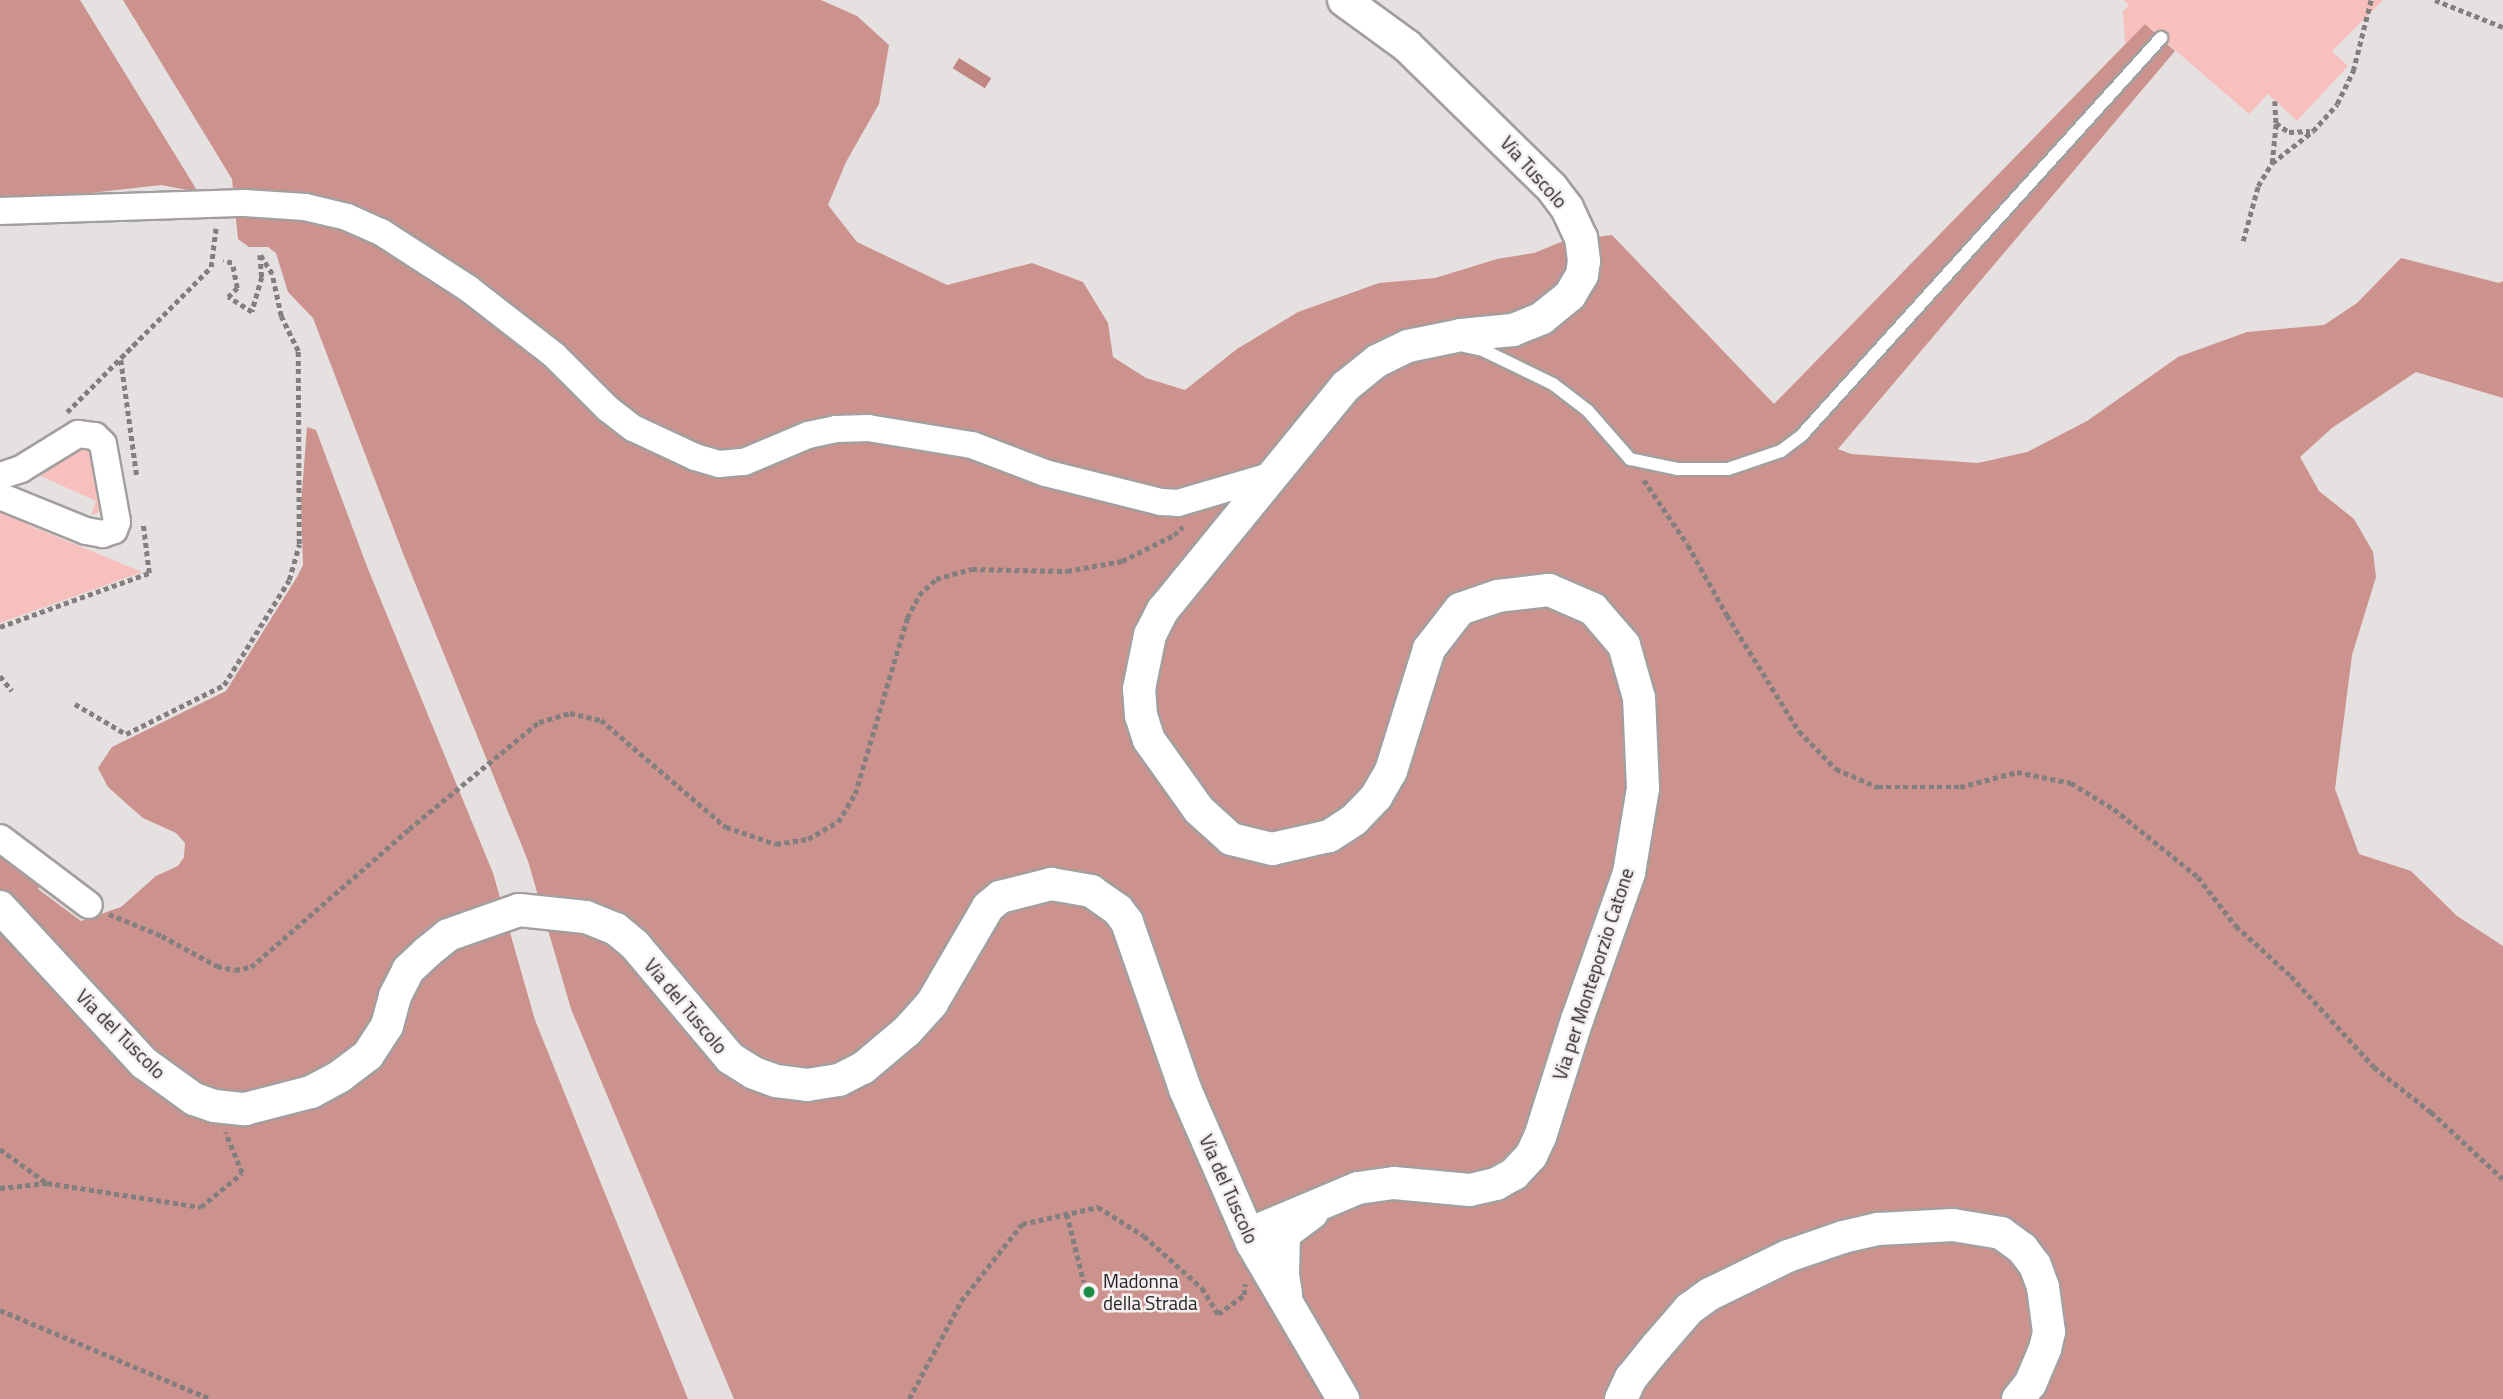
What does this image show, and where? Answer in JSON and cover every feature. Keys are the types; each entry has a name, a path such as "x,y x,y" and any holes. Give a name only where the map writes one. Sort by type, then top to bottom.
{"street":[{"name":"Via Tuscolo","path":"1270,476 1360,372 1408,346 1450,337 1513,330 1542,318 1561,304 1577,285 1584,261 1583,248 1567,208 1521,154 1407,46 1343,0"},
{"path":"0,211 217,203 319,209 381,232 500,311 554,355 607,408 634,428 695,457 719,464 744,462 808,435 836,429 868,428 972,445 1045,473 1161,502 1178,503 1270,476"},
{"path":"0,476 21,469 78,434 95,436 103,444 117,522 114,530 103,534 86,531 0,496"},
{"name":"Via per Monteporzio Catone","path":"1270,476 1163,610 1150,635 1139,689 1141,716 1149,740 1164,766 1199,810 1231,839 1272,849 1329,836 1354,820 1376,797 1391,771 1429,649 1460,609 1499,596 1549,590 1593,609 1624,645 1639,698 1643,788 1629,873 1577,1020 1541,1137 1531,1156 1514,1174 1496,1185 1470,1190 1394,1183 1358,1188 1330,1200"},
{"path":"0,838 89,905"},
{"name":"Via del Tuscolo","path":"0,907 144,1063 184,1093 214,1106 245,1109 311,1092 339,1077 368,1055 387,1026 395,996 408,970 426,953 448,935 519,910 586,917 616,929 635,945 730,1058 754,1073 776,1081 807,1085 839,1080 883,1054 932,1003 976,925 994,902 1014,891 1032,887 1072,886 1104,899 1118,910 1130,928 1185,1089 1235,1204 1256,1250 1343,1399"},
{"path":"1235,1204 1282,1211 1330,1200"},
{"path":"1256,1250 1263,1228 1330,1200"},
{"path":"1289,1306 1283,1274 1284,1234 1330,1200"},
{"path":"1621,1399 1632,1378 1657,1346 1689,1309 1710,1294 1788,1256 1843,1237 1878,1229 1953,1225 2001,1233 2022,1248 2035,1265 2043,1287 2049,1332 2046,1349 2030,1384 2018,1399"}],"lane":[{"path":"1408,346 1452,343 1483,350 1553,384 1588,411 1630,459 1677,469 1728,469 1781,451 1801,436 2161,38"}],"path":[{"path":"2243,241 2258,187 2272,163 2313,131 2337,104 2353,71 2371,0"},
{"path":"2435,0 2503,27"},
{"path":"2272,163 2275,101"},
{"path":"2276,122 2289,132 2313,131"},
{"path":"65,414 211,267 217,203"},
{"path":"75,704 126,734 223,685 289,580 299,544 298,351 281,316 272,274 260,255 262,277 252,312 228,297 237,288 232,263 223,261"},
{"path":"121,360 137,480"},
{"path":"1630,459 1688,545 1798,731 1836,769 1878,787 1960,788 2017,772 2071,783 2114,809 2198,877 2236,926 2291,976 2374,1067 2431,1112 2503,1179"},
{"path":"0,627 149,573 142,520"},
{"path":"89,905 162,936 217,966 235,970 251,967 539,722 570,713 600,720 726,827 776,844 808,839 838,822 855,794 907,618 919,595 936,579 972,569 1067,571 1122,561 1174,535 1184,526"},
{"path":"0,676 12,691"},
{"path":"0,1188 47,1183 201,1207 242,1172 214,1106"},
{"path":"0,1149 47,1183"},
{"path":"909,1399 961,1301 1023,1224 1098,1207 1144,1236 1202,1288 1218,1314 1244,1295 1256,1250"},
{"path":"1067,1214 1084,1282"},
{"path":"0,1310 211,1399"}],"shaded area":[{"path":"0,0 80,0 198,192 161,185 82,194 0,196"},
{"path":"123,0 821,0 857,16 889,45 879,104 846,162 828,205 857,242 947,285 1032,263 1083,282 1108,323 1113,357 1146,378 1185,390 1237,349 1298,312 1379,283 1435,278 1497,259 1534,253 1561,242 1612,235 1774,404 2145,24 2175,51 1838,449 1851,454 1978,463 2027,452 2087,421 2178,357 2247,332 2324,325 2357,303 2401,258 2499,283 2503,281 2503,398 2416,372 2332,428 2300,457 2319,491 2354,519 2373,552 2376,577 2352,655 2335,789 2359,854 2411,871 2457,916 2503,946 2503,1399 734,1399 571,1009 528,861 404,556 313,318 288,292 276,253 268,247 249,247 238,239 232,179"},
{"path":"2124,0 2383,0 2332,51 2348,66 2297,121 2268,94 2249,114 2145,24 2125,44 2123,11 2129,6"},
{"path":"959,58 991,78 985,88 953,68"},
{"path":"307,427 316,430 368,569 493,873 535,1020 688,1399 0,1399 0,834 46,878 38,889 81,921 121,907 156,876 178,866 184,857 185,843 176,833 143,818 108,787 98,768 112,747 226,691 297,577 303,565 301,504"},
{"path":"90,443 102,504 98,513 91,515 96,501 34,473 26,485 22,480 25,475"},
{"path":"0,506 21,511 28,525 142,572 0,623"}],"place":[{"name":"Madonna della Strada","path":"1089,1292"}]}
